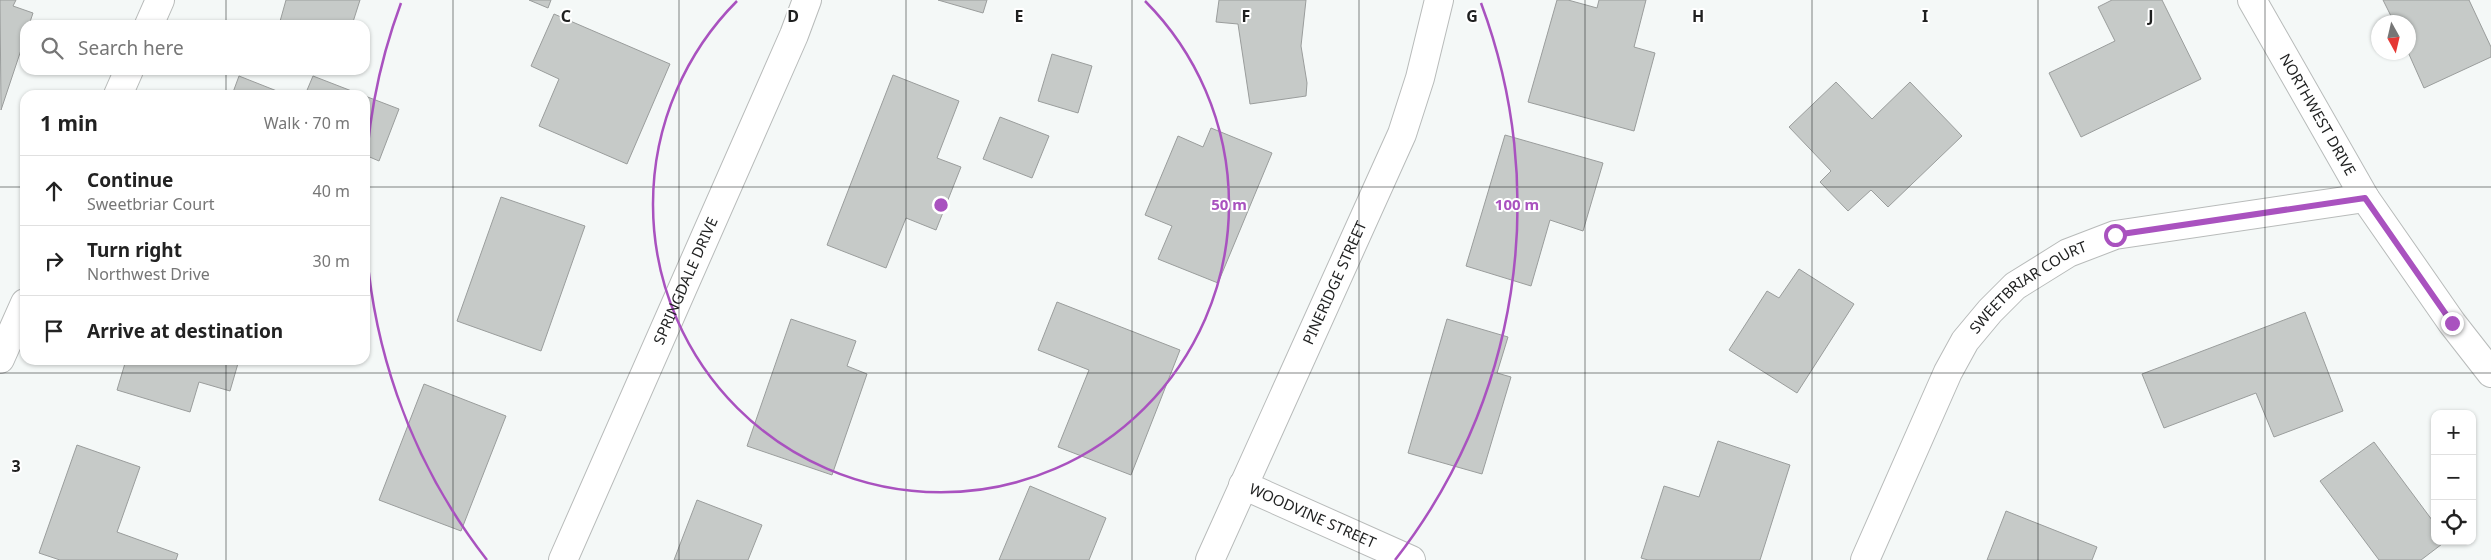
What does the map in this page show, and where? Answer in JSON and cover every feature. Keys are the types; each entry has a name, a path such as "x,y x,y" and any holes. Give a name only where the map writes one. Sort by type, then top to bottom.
{"street":[{"path":"151,20 160,0"},
{"name":"SPRINGDALE DRIVE","path":"564,560 794,35 807,0"},
{"name":"PINERIDGE STREET","path":"1210,560 1402,134 1420,78 1439,0"},
{"name":"NORTHWEST DRIVE","path":"2252,0 2365,198 2452,323 2491,373"},
{"path":"120,90 127,75"},
{"name":"SWEETBRIAR COURT","path":"1865,560 1948,372 1965,341 1990,311 2015,286 2068,254 2115,235 2365,198"},
{"path":"0,359 20,314"},
{"name":"WOODVINE STREET","path":"1242,486 1411,560"}],"building":[{"path":"0,0 16,0 13,6 33,13 31,20 20,20 20,53 1,110"},
{"path":"286,0 360,0 354,20 280,20"},
{"path":"529,0 551,0 548,8"},
{"path":"938,0 987,0 983,13"},
{"path":"1219,0 1306,0 1301,46 1307,83 1306,96 1250,104 1238,24 1216,22"},
{"path":"1557,0 1568,0 1597,8 1599,0 1646,0 1634,47 1655,53 1634,131 1528,102"},
{"path":"2112,0 2162,0 2201,79 2081,137 2049,73 2115,41 2098,7"},
{"path":"2383,0 2469,0 2491,47 2491,57 2424,88 2412,60 2416,60 2416,15 2390,15"},
{"path":"554,14 670,64 627,164 539,126 559,79 531,66"},
{"path":"1052,54 1092,66 1078,113 1038,101"},
{"path":"893,75 959,101 937,158 961,167 936,230 906,218 886,268 827,245"},
{"path":"239,76 274,90 234,90"},
{"path":"313,76 349,90 307,90"},
{"path":"1836,82 1872,119 1910,82 1962,136 1888,207 1871,190 1848,211 1820,182 1831,171 1789,127"},
{"path":"370,98 399,109 379,161 370,157"},
{"path":"1000,117 1049,136 1032,178 983,159"},
{"path":"1211,128 1272,153 1218,283 1158,259 1172,226 1145,215 1178,136 1203,147"},
{"path":"1505,135 1603,163 1583,231 1550,220 1531,286 1466,266"},
{"path":"501,197 585,226 541,351 457,321"},
{"path":"1799,269 1854,304 1797,393 1729,350 1767,291 1779,298"},
{"path":"1057,302 1180,350 1131,475 1058,447 1089,370 1038,350"},
{"path":"2305,312 2343,411 2274,437 2256,393 2164,428 2142,374"},
{"path":"791,319 856,341 847,366 867,374 832,475 747,446"},
{"path":"1447,319 1508,337 1497,373 1511,377 1482,474 1408,453"},
{"path":"124,365 238,365 230,391 199,382 190,412 117,390"},
{"path":"424,384 506,416 461,531 379,500"},
{"path":"1718,441 1790,465 1760,560 1648,560 1641,558 1664,486 1699,497"},
{"path":"2374,442 2431,519 2431,545 2441,545 2421,560 2379,560 2320,481"},
{"path":"77,445 140,467 117,532 178,554 176,560 60,560 39,553"},
{"path":"1030,486 1106,518 1089,560 999,560"},
{"path":"697,500 762,525 748,560 674,560"},
{"path":"2006,511 2097,547 2092,560 1987,560"}],"route":[{"path":"2115,235 2365,198 2452,323"}]}
